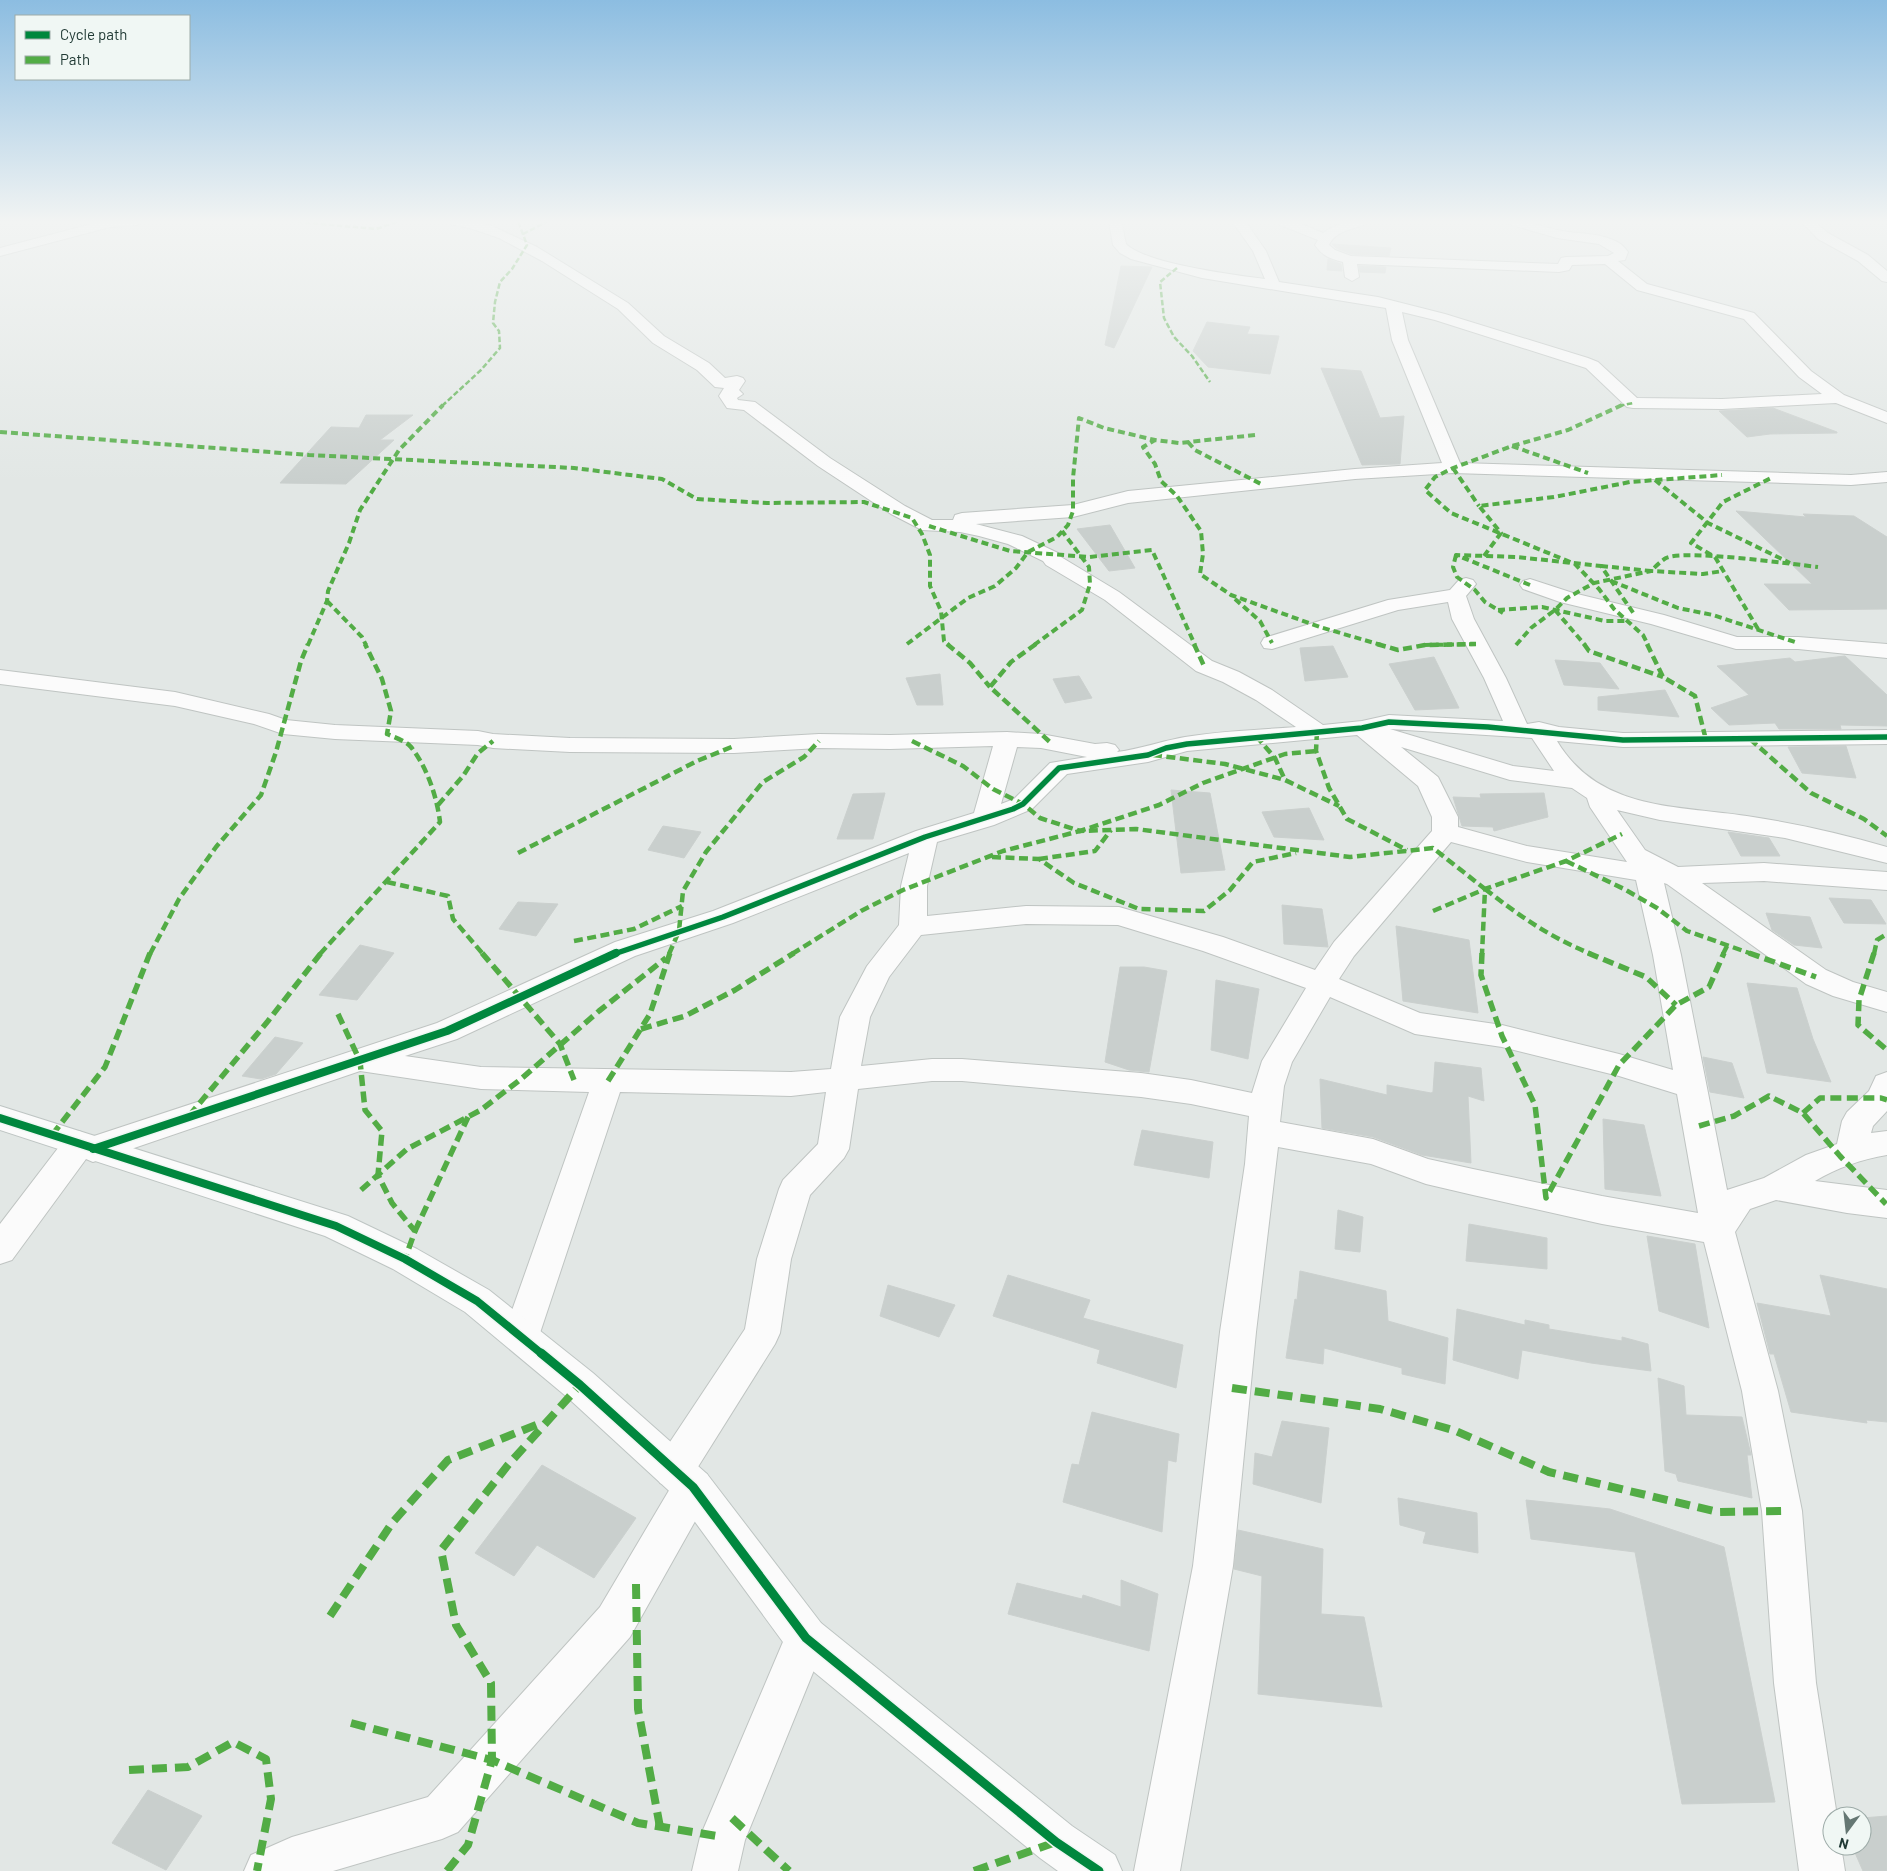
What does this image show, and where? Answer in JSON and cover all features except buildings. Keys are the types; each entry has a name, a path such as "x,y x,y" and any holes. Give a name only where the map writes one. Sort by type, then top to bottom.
{"street":[{"path":"625,308 660,341 699,365 718,379 721,384 737,381 731,390 731,393 734,394 727,396 728,400 733,404 749,406 824,462 898,510 929,526 960,526 983,531 1014,540 1051,557 1053,561 1112,596 1172,644 1204,666 1231,677 1264,695 1317,732"},
{"path":"1394,308 1400,340 1453,468"},
{"path":"1404,308 1582,361 1592,366 1633,403 1722,404 1838,398"},
{"path":"1720,308 1748,316 1805,374 1838,398 1887,418"},
{"path":"929,526 972,517 1073,511 1128,497 1355,474 1453,468 1588,474 1851,480 1887,477"},
{"path":"1530,586 1567,598 1657,619 1736,644 1798,642 1887,651"},
{"path":"1272,643 1395,604 1461,589 1463,619 1495,678 1530,732 1560,765 1589,788 1602,807 1653,868 1816,977 1843,989 1887,1002"},
{"path":"0,677 107,688 165,698 261,719 283,727 335,732 469,738 493,742 570,745 734,746 819,741 890,742 1007,738 1041,741 1095,751 1166,748 1207,742 1362,728 1390,722 1488,727 1623,740 1750,740 1777,737 1811,740 1887,737"},
{"path":"1362,728 1510,773 1589,788 1629,806 1825,838 1887,855"},
{"path":"1158,1871 1213,1566 1238,1332 1269,1086 1277,1061 1330,968 1344,949 1446,832 1445,817 1429,782 1362,728"},
{"path":"985,818 1007,738"},
{"path":"0,1250 13,1226 86,1146 360,1061 447,1031 625,949 723,917 925,837 1023,804 1059,768 1148,755 1166,748"},
{"path":"1446,832 1527,854 1610,868 1764,872 1887,881"},
{"path":"267,1871 292,1860 442,1816 615,1622 684,1479 762,1332 774,1260 796,1189 834,1149 855,1017 877,973 913,927 914,886 925,837"},
{"path":"1653,868 1667,955 1718,1230 1760,1391 1782,1511 1795,1683 1822,1871"},
{"path":"913,927 1026,915 1119,916 1213,944 1323,983 1415,1023 1502,1036 1619,1065 1691,1087"},
{"path":"360,1061 481,1078 608,1081 792,1084 932,1070 972,1071 1191,1092 1264,1119 1373,1152 1426,1171 1602,1210 1718,1230"},
{"path":"521,1336 608,1081"},
{"path":"1851,1153 1858,1121 1881,1098 1887,1084"},
{"path":"0,1118 336,1226 405,1259 477,1301 573,1378 684,1479 806,1638 1056,1842 1099,1871"},
{"path":"1718,1230 1738,1200 1776,1187 1817,1164 1887,1142"},
{"path":"1776,1187 1847,1200 1887,1204"},
{"path":"715,1871 722,1837 732,1818 806,1638"}],"marked path":[{"path":"52,1135 105,1067 153,946 179,899 216,847 261,795 276,752 301,661 327,601 328,591 349,543 360,510 399,450 448,400 481,370 500,348 499,331 493,323 494,308"},
{"path":"1163,308 1164,318 1174,337 1192,356 1210,382"},
{"path":"1633,403 1624,404 1568,430 1512,446 1453,468 1435,477 1425,490 1451,513 1575,564 1599,589 1614,609 1643,635 1663,677 1695,696 1706,740"},
{"path":"907,644 968,598 995,586 1016,568 1028,552 1057,537 1068,525 1073,511 1073,478 1079,418 1104,428 1155,440"},
{"path":"0,432 309,455 574,468 662,479 697,499 767,503 864,502 912,518 922,534 930,555 930,586 941,611 944,641 970,663 990,687"},
{"path":"1255,435 1179,443 1155,440 1143,447 1155,464 1161,481 1177,496 1201,531 1203,554 1200,574 1231,595 1320,627 1398,650 1425,645 1476,644"},
{"path":"1188,442 1195,450 1261,484"},
{"path":"1512,446 1588,473"},
{"path":"1453,468 1479,506"},
{"path":"1484,556 1501,533 1479,506 1554,497 1630,482 1722,475"},
{"path":"1758,629 1715,557 1691,543 1723,502 1773,477"},
{"path":"1655,480 1708,523 1790,563"},
{"path":"929,526 1010,551 1089,557 1152,550 1204,666"},
{"path":"1051,743 990,687 1011,662 1082,610 1090,584 1089,567 1062,531"},
{"path":"1456,555 1453,567 1457,577 1475,590 1485,602 1503,613"},
{"path":"1530,585 1456,555 1517,557 1601,566 1634,614"},
{"path":"1601,566 1651,571 1666,558 1680,556 1715,557 1818,567"},
{"path":"1516,645 1531,628 1555,610 1567,598 1594,583 1651,571 1703,574 1723,571"},
{"path":"1611,581 1678,608 1713,615 1798,643"},
{"path":"1235,599 1260,621 1272,643"},
{"path":"189,1116 268,1021 308,967 440,822 438,805 427,775 410,745 387,734 391,711 382,679 362,637 327,601"},
{"path":"1498,610 1542,607 1605,621 1627,621"},
{"path":"1555,610 1572,628 1589,651 1663,677"},
{"path":"1317,731 1316,751 1329,788 1347,819 1407,850"},
{"path":"1256,736 1275,758 1285,780"},
{"path":"1750,739 1811,793 1864,819 1887,836"},
{"path":"438,805 463,776 478,753 493,741"},
{"path":"608,1081 650,1014 663,969 679,931 683,891 706,852 763,782 804,757 819,741"},
{"path":"912,741 963,766 993,789 1023,804 1040,818 1080,831 1159,805 1203,783 1285,754 1316,751"},
{"path":"518,853 697,761 734,746"},
{"path":"1153,755 1225,764 1285,780 1339,806"},
{"path":"641,1029 685,1016 735,990 861,911 903,890 1003,851 1080,831 1136,829 1350,857 1433,848 1485,889 1481,975 1502,1036 1535,1105 1546,1198 1619,1065 1676,1005 1709,987 1727,946"},
{"path":"1039,859 1095,851 1111,830"},
{"path":"1433,911 1485,889 1566,861 1622,834"},
{"path":"992,857 1039,859 1074,883 1139,909 1204,911 1230,890 1253,862 1296,853"},
{"path":"1566,861 1624,889 1657,908 1687,931 1816,977"},
{"path":"387,882 448,896 453,919 560,1044 574,1080"},
{"path":"1485,889 1529,923 1564,943 1646,977 1676,1005"},
{"path":"574,941 634,929 682,906"},
{"path":"1887,934 1877,940 1869,973 1859,1000 1858,1025 1887,1050"},
{"path":"361,1190 407,1149 481,1110 521,1079 599,1011 666,958"},
{"path":"338,1014 360,1061 365,1110 382,1131 378,1175 392,1203 415,1231 405,1259"},
{"path":"1699,1126 1734,1116 1769,1096 1803,1113 1840,1156 1886,1204"},
{"path":"1803,1113 1820,1098 1881,1098 1887,1100"},
{"path":"415,1231 468,1117"},
{"path":"447,1871 468,1845 492,1760 491,1683 456,1625 441,1550 508,1465 580,1385"},
{"path":"1232,1388 1380,1409 1456,1431 1549,1472 1718,1512 1782,1511"},
{"path":"330,1616 392,1523 448,1460 541,1423"},
{"path":"636,1584 638,1709 660,1827"},
{"path":"351,1723 492,1760 638,1823 723,1837"},
{"path":"129,1770 188,1767 233,1742 266,1759 271,1799 257,1871"},
{"path":"732,1818 789,1871"},
{"path":"974,1871 1056,1842"}],"cycle path":[{"path":"93,1149 447,1031 625,949 723,917 925,837 1013,809 1023,804 1059,768 1148,755 1166,748 1187,744 1362,728 1389,722 1488,727 1623,740 1887,737"},
{"path":"0,1118 336,1226 405,1259 477,1301 580,1385 693,1487 806,1638 1056,1842 1099,1871"}]}
